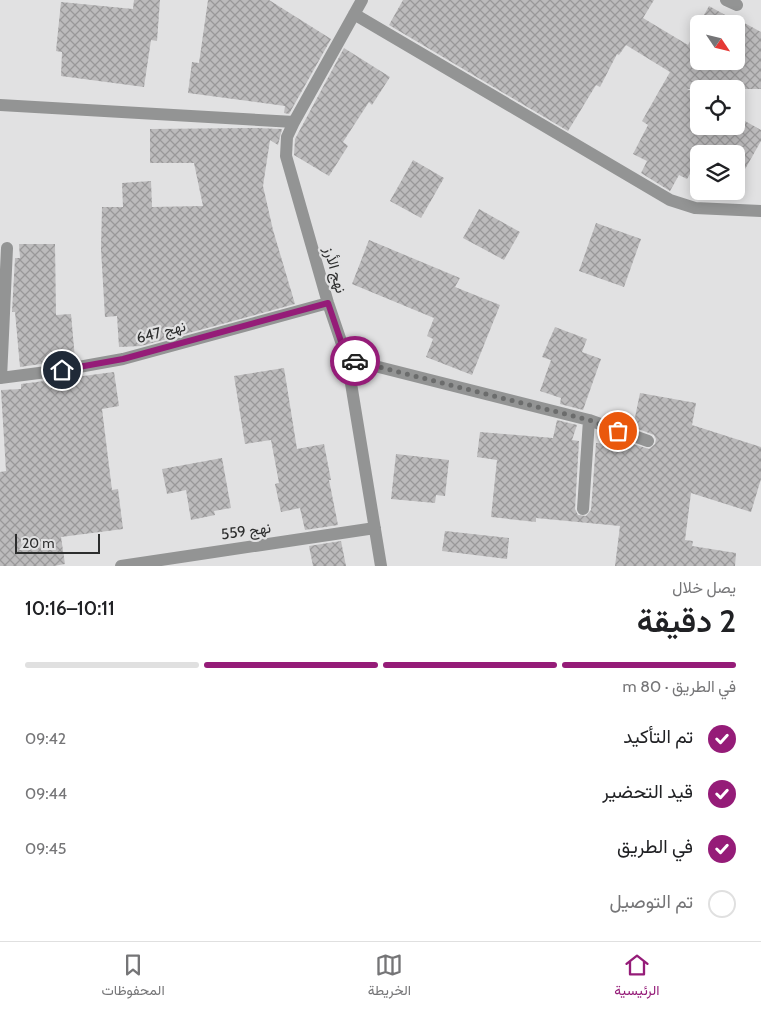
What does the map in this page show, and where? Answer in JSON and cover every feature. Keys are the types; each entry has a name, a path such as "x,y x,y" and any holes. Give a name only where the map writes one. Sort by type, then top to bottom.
{"street":[{"name":"نهج الأرز","path":"362,0 294,122 288,137 286,156 328,303 347,359 382,566"},
{"path":"354,14 670,200 695,208 761,211"},
{"path":"0,105 294,122"},
{"path":"1,378 7,248"},
{"name":"نهج 647","path":"1,378 123,359 328,303"},
{"path":"347,359 589,420 648,441"},
{"path":"583,509 589,420"},
{"name":"نهج 559","path":"121,566 376,528"}],"building":[{"path":"134,0 160,0 157,41 151,40 144,87 61,76 62,52 56,51 61,2 133,9"},
{"path":"208,0 269,0 331,39 289,114 284,113 285,106 188,93 192,62 199,63"},
{"path":"403,0 654,0 643,18 688,45 690,41 690,70 745,70 745,23 761,32 761,89 745,89 745,80 690,80 690,89 687,89 690,90 690,135 745,135 745,121 761,130 761,141 745,169 745,145 690,145 690,174 687,179 679,175 670,191 641,173 647,161 633,154 648,125 642,121 670,72 626,45 619,55 617,54 600,87 596,85 568,131 389,25"},
{"path":"709,6 725,15 704,15"},
{"path":"344,48 390,77 372,105 369,102 343,142 348,146 329,176 294,155 295,139"},
{"path":"150,129 282,129 278,145 270,140 263,186 273,230 295,304 141,346 119,347 117,316 105,317 101,249 102,207 123,207 122,183 151,181 152,207 203,206 194,163 150,163"},
{"path":"413,160 444,178 421,218 390,201"},
{"path":"479,209 520,232 504,260 463,238"},
{"path":"596,223 641,239 624,287 579,271"},
{"path":"369,240 460,278 455,287 500,305 472,375 426,357 433,339 427,336 434,318 352,284"},
{"path":"19,244 55,244 56,315 71,314 75,359 20,367 15,312 12,312 15,258 20,258"},
{"path":"555,327 587,339 582,352 601,359 583,410 560,404 561,398 540,391 551,360 542,357"},
{"path":"284,368 297,449 324,444 338,525 305,530 300,508 281,512 275,484 279,483 271,440 245,444 234,376"},
{"path":"114,372 119,406 102,409 112,490 118,489 123,529 61,537 65,564 54,566 0,566 0,472 6,471 1,390 21,389 21,384"},
{"path":"640,393 696,403 692,425 761,447 761,479 751,512 691,493 685,540 693,541 692,546 736,553 735,566 615,566 620,526 536,518 536,522 491,517 497,460 477,457 480,432 553,438 557,420 577,425 572,440 579,441 575,509 578,515 586,516 591,510 596,443 629,446 630,443 649,449 655,444 656,439 654,435 633,427"},
{"path":"396,454 449,460 445,496 436,495 435,503 391,499"},
{"path":"222,458 231,508 214,511 215,515 191,520 186,490 167,494 162,469"},
{"path":"445,531 509,538 507,559 442,551"},
{"path":"341,541 346,566 313,566 309,546"}],"way so far":[{"path":"355,361 589,420 618,431"}],"route":[{"path":"62,370 123,359 328,303 347,359 355,361"}]}
